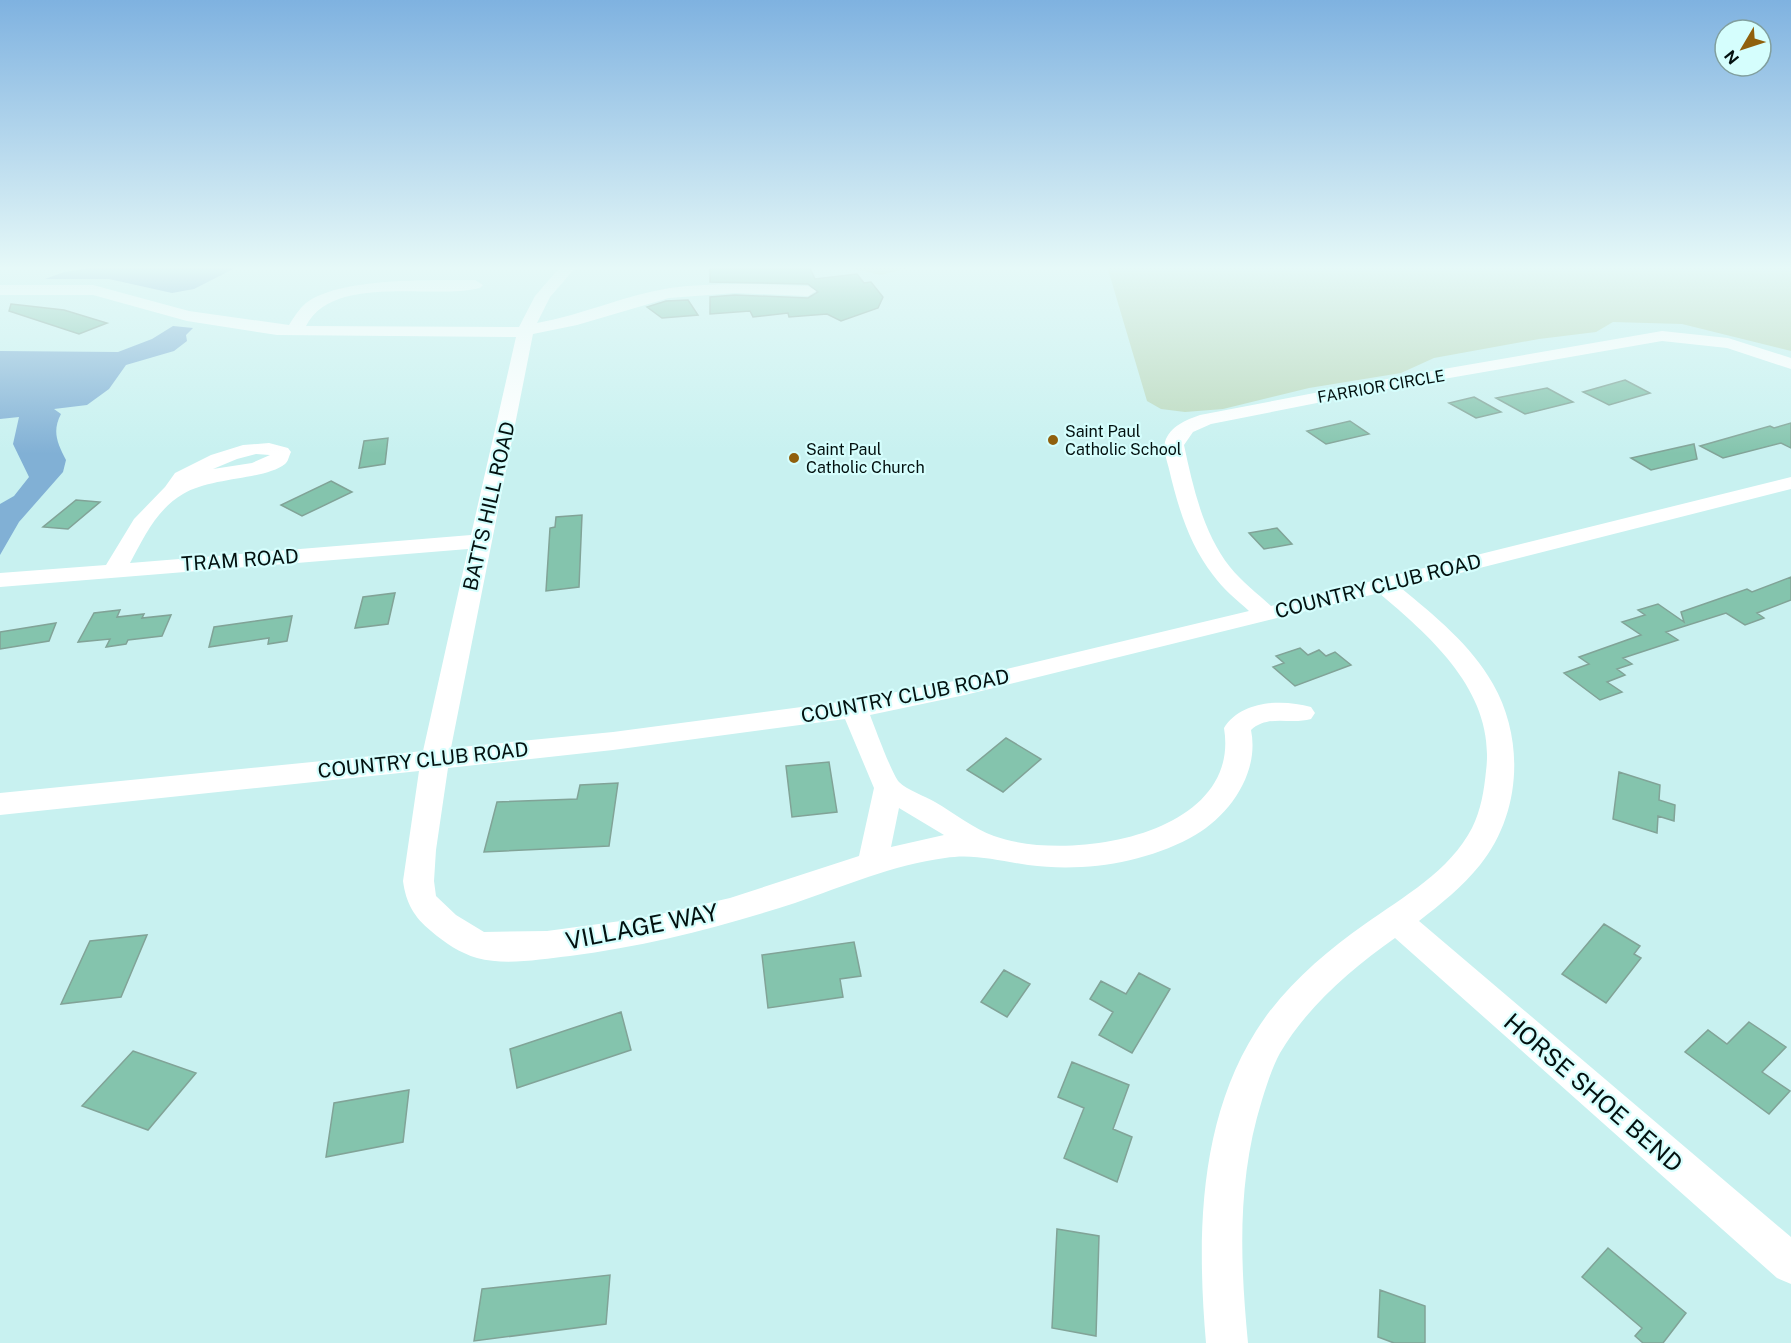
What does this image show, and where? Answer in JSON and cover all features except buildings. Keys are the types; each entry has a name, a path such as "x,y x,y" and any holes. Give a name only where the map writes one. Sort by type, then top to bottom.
{"street":[{"path":"278,329 295,331 526,331 538,329"},
{"name":"BATTS HILL ROAD","path":"436,758 526,331"},
{"name":"FARRIOR CIRCLE","path":"1266,614 1223,573 1205,545 1192,511 1174,445 1177,435 1191,424 1403,381 1662,336 1697,337 1729,342 1791,364"},
{"name":"COUNTRY CLUB ROAD","path":"3,809 436,758 701,731 854,709 965,687 1791,483"},
{"path":"114,570 153,505 175,489"},
{"name":"TRAM ROAD","path":"0,580 480,541"},
{"path":"1227,1343 1220,1225 1224,1167 1236,1118 1270,1039 1294,1009 1349,954 1396,920 1470,859 1488,832 1498,803 1501,747 1497,719 1486,694 1472,672 1445,639 1384,585"},
{"path":"854,709 888,788 873,862"},
{"name":"VILLAGE WAY","path":"888,788 982,843 1026,853 1072,856 1112,852 1177,832 1201,818 1234,773 1240,750 1237,728 1245,719 1260,712 1302,713"},
{"name":"VILLAGE WAY","path":"436,758 417,872 418,896 433,915 476,944 525,947 608,939 698,918 785,894 873,862 946,846 982,843"},
{"name":"HORSE SHOE BEND","path":"1396,920 1791,1264"}],"green space":[{"path":"1126,329 1602,329 1596,332 1539,339 1434,358 1401,373 1309,388 1223,409 1185,412 1161,409 1147,401"},
{"path":"1701,329 1791,329 1791,351"}],"water":[{"path":"169,329 192,329 186,335 187,341 174,351 126,365 109,389 87,405 54,409 61,414 56,432 66,460 63,472 19,522 0,555 0,504 14,496 29,477 13,444 19,417 0,419 0,351 118,352 152,339"}],"place":[{"name":"Saint Paul Catholic School","path":"1053,440"},
{"name":"Saint Paul Catholic Church","path":"794,458"}]}
